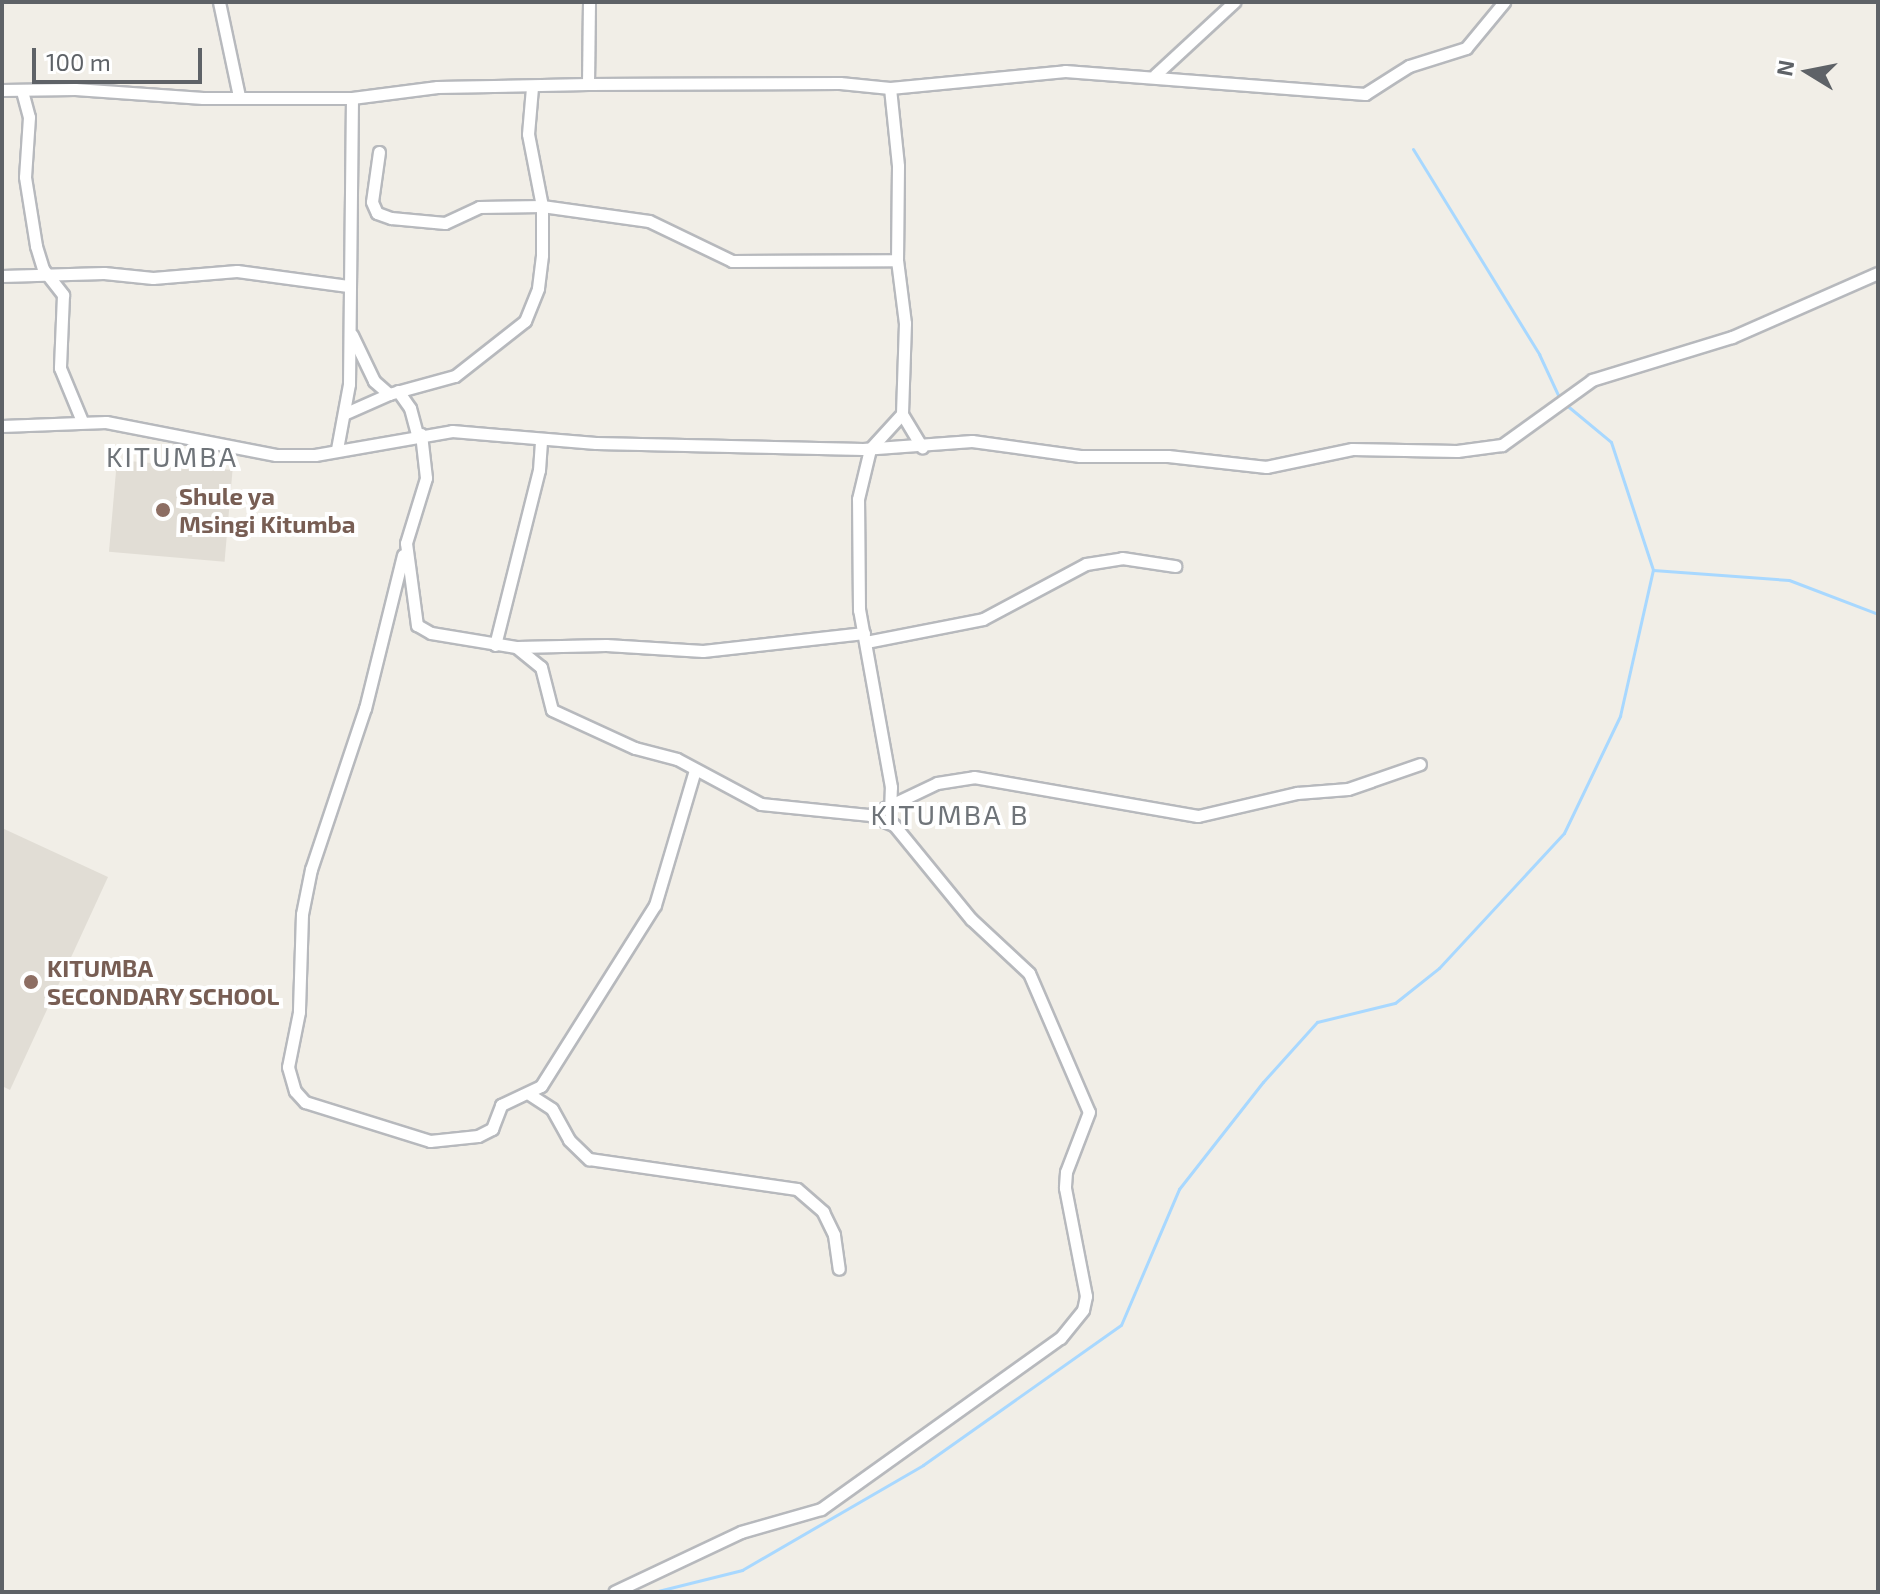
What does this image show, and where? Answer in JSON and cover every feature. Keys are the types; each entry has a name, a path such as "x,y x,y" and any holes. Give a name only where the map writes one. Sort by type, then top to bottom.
{"street":[{"path":"219,2 239,96"},
{"path":"588,84 589,2"},
{"path":"1155,75 1234,2"},
{"path":"2,90 352,98 437,87 588,84 853,84 890,88 1026,71 1155,75 1365,94 1409,66 1466,48 1504,2"},
{"path":"346,413 394,393 463,371 525,321 540,272 542,206 528,134 532,87"},
{"path":"890,88 898,166 897,260 905,323 902,414 922,447"},
{"path":"22,91 29,117 25,177 38,258 65,305 60,368 82,421"},
{"path":"337,449 346,413 352,98"},
{"path":"379,152 372,202 384,216 436,224 479,207 542,206 649,221 732,261 897,260"},
{"path":"2,276 237,271 348,286"},
{"path":"2,426 82,421 276,455 337,449 419,434 870,449 972,441 1080,456 1168,456 1266,467 1352,449 1457,451 1502,445 1518,438 1577,388 1604,375 1732,337 1878,273"},
{"path":"348,326 370,374 410,408 419,434 426,478 406,543 351,758 311,869 302,914 299,1012 289,1078 305,1102 430,1141 478,1136 492,1129 501,1105 529,1094 548,1076 655,905 695,770"},
{"path":"614,1592 741,1532 821,1509 1060,1338 1083,1310 1088,1284 1065,1188 1066,1172 1088,1121 1085,1094 1029,973 971,919 894,825 890,807 856,583 858,499 870,449 902,414"},
{"path":"495,645 539,470 541,439"},
{"path":"406,543 417,625 431,633 516,647 606,645 703,651 865,638 983,619 1086,564 1122,558 1175,566"},
{"path":"516,647 541,667 552,710 590,730 695,770 761,804 870,815 894,825"},
{"path":"870,815 937,783 974,777 1198,816 1297,793 1348,789 1420,764"},
{"path":"529,1094 552,1109 569,1140 589,1159 797,1189 823,1212 834,1235 839,1269"}],"shaded area":[{"path":"117,460 233,470 225,562 109,552"},
{"name":"KITUMBA SECONDARY SCHOOL","path":"2,828 108,877 10,1090 2,1086"}],"waterway":[{"path":"1413,149 1539,354 1559,397"},
{"path":"1564,403 1611,442 1653,570"},
{"path":"654,1592 742,1570 923,1465 1121,1325 1179,1189 1263,1082 1317,1022 1395,1003 1439,968 1564,833 1620,716 1653,570 1789,580 1878,614"}],"place":[{"name":"Shule ya Msingi Kitumba","path":"163,510"},
{"name":"KITUMBA SECONDARY SCHOOL","path":"31,982"}],"district":[{"name":"KITUMBA","path":"172,456"},
{"name":"KITUMBA B","path":"950,814"}]}
